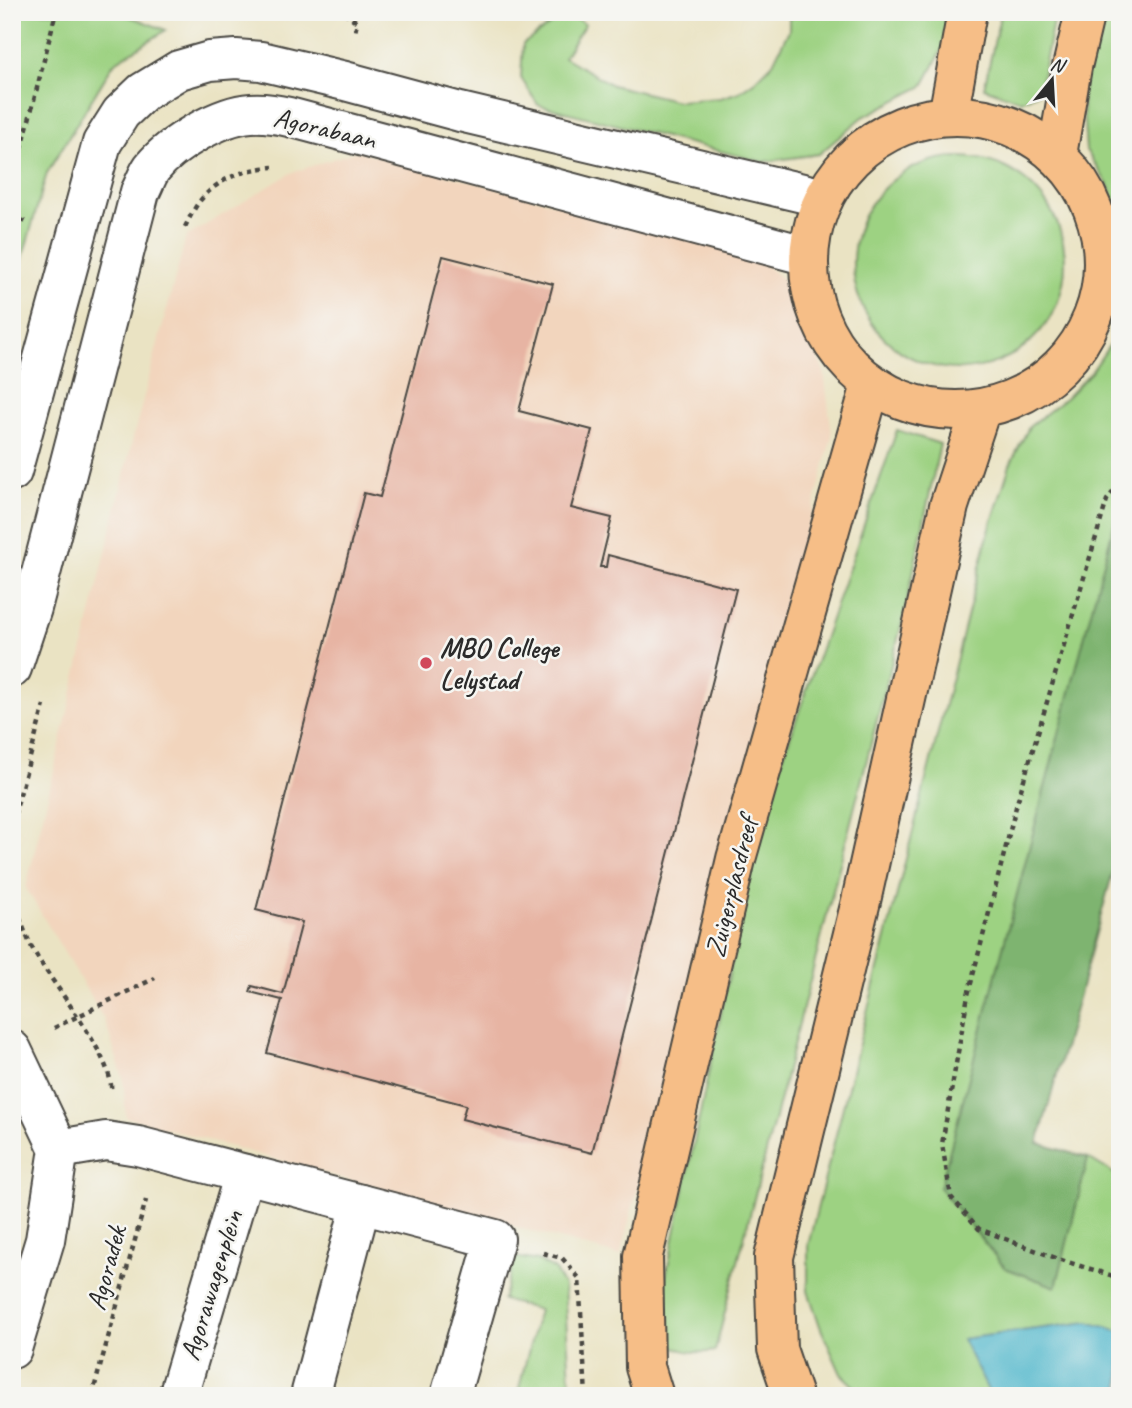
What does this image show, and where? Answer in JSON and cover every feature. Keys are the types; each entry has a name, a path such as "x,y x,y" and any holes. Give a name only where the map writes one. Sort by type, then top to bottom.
{"main road":[{"path":"948,116 967,12"},
{"path":"1056,155 1085,12"},
{"path":"948,116 977,117 1006,125 1033,137 1056,155 1086,192 1102,237 1103,284 1089,328 1062,367 1025,395 981,409 951,412 896,399 871,385 836,349 814,305 808,256 813,226 837,175 875,140 922,119 948,116"},
{"name":"Zuigerplasdreef","path":"654,1396 645,1367 643,1256 736,859 871,385"},
{"path":"793,1396 778,1349 774,1257 861,901 949,506 981,409"}],"street":[{"name":"Agorabaan","path":"12,472 102,144 121,113 142,92 179,70 209,61 261,61 460,112 824,198"},
{"name":"Agorabaan","path":"12,668 32,608 140,192 152,169 168,152 218,121 248,113 270,113 289,117 808,256"},
{"path":"12,1349 45,1240 59,1149 28,1041"},
{"name":"Agorawagenplein","path":"59,1149 106,1141 138,1146 495,1239"},
{"name":"Agorawagenplein","path":"178,1396 244,1174"},
{"path":"310,1396 361,1205"},
{"path":"450,1396 495,1239"}],"path":[{"path":"12,188 56,12"},
{"path":"344,12 357,22 345,81"},
{"path":"12,148 22,150"},
{"path":"182,232 199,202 220,181 256,168 282,166"},
{"path":"12,215 29,224"},
{"path":"1120,483 1107,500 1017,803 968,995 942,1144 951,1197 979,1229 1061,1260 1120,1278"},
{"path":"12,845 15,813 47,694"},
{"path":"12,899 35,953 95,1042 112,1084 106,1141"},
{"path":"28,1041 155,978"},
{"name":"Agoradek","path":"92,1396 159,1152"},
{"path":"495,1239 562,1258 579,1278 586,1396"}],"shaded area":[{"name":"MBO College Lelystad","path":"357,151 754,256 784,280 824,371 832,436 620,1256 126,1117 123,1078 105,1021 26,888 133,438 186,237 291,173"}],"green space":[{"path":"12,12 118,12 166,30 114,63 47,173 12,295"},
{"path":"789,12 952,12 948,39 923,86 863,117 819,154 763,162 538,105 521,78 523,44 567,13 585,24 564,57 612,85 678,101 720,98 739,92 773,63 789,30"},
{"path":"1001,12 1055,12 1039,92 1022,101 984,88"},
{"path":"1100,12 1120,12 1120,216 1108,185 1086,150 1081,82"},
{"path":"959,157 980,159 999,165 1034,188 1057,223 1063,242 1063,284 1057,303 1034,338 999,361 980,367 959,369 938,367 919,361 884,338 861,303 855,284 853,263 855,242 861,223 884,188 919,165 938,159"},
{"path":"1120,318 1120,551 940,1188 1005,1268 1056,1287 1088,1158 1120,1177 1120,1331 1088,1322 963,1339 991,1396 864,1396 841,1374 821,1329 808,1291 808,1245 989,531 1010,465 1029,427 1067,397 1092,371 1113,340"},
{"path":"897,430 940,444 906,607 715,1351 683,1350 663,1338 658,1329 658,1314 752,865 780,766"},
{"path":"1120,501 1120,846 1038,1143 1088,1158 1056,1287 1005,1268 940,1188"},
{"path":"515,1257 538,1261 554,1269 564,1286 571,1396 517,1396 539,1310 503,1300"}],"water":[{"path":"1088,1322 1120,1331 1120,1396 991,1396 962,1339"}],"building":[{"path":"443,256 553,284 519,411 592,430 571,508 612,518 600,567 606,567 608,555 736,589 592,1153 462,1119 466,1105 267,1053 282,1000 250,992 252,986 283,994 302,922 256,910 364,493 380,497"}],"place":[{"name":"MBO College Lelystad","path":"426,663"}]}
